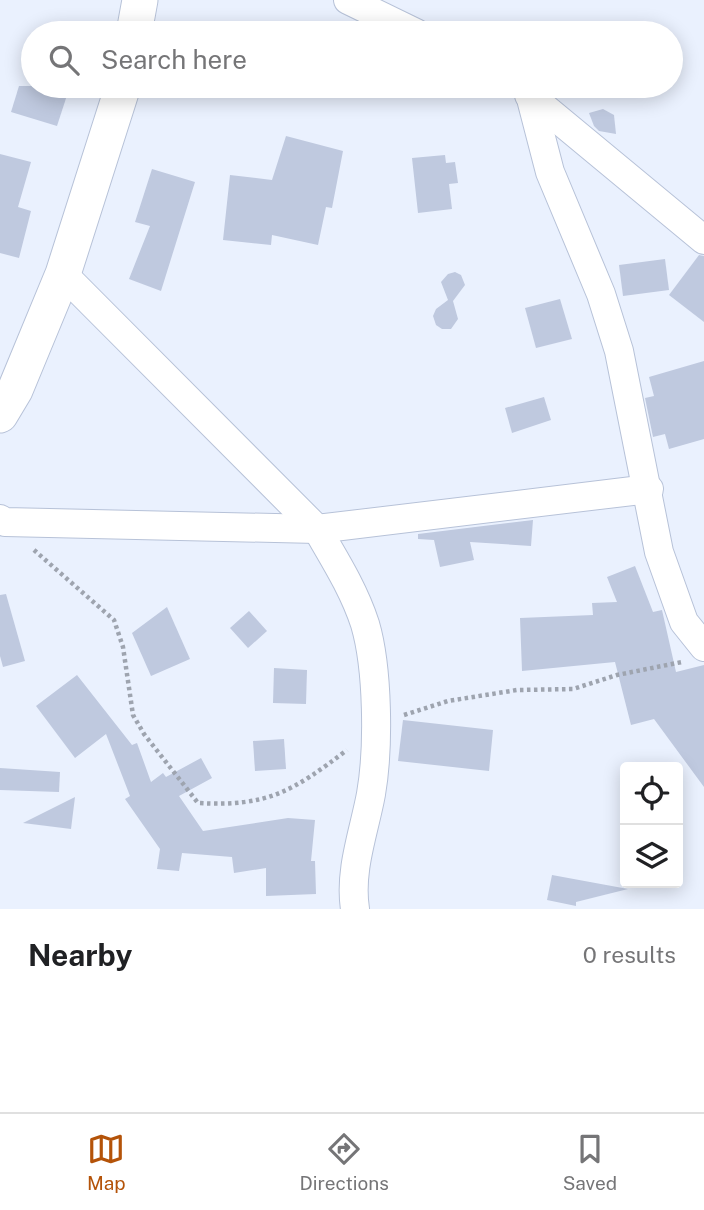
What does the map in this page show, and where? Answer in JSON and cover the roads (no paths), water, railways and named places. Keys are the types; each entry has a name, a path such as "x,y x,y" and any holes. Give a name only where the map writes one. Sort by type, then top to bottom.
{"street":[{"path":"136,21 140,0"},
{"path":"348,0 391,21"},
{"path":"0,415 15,390 63,274 120,98"},
{"path":"524,98 550,172 601,294 619,351 649,489 659,552 698,654"},
{"path":"531,98 704,240"},
{"path":"63,274 317,529 345,577 365,623 372,654 375,723 372,791 357,859 355,909"},
{"path":"3,521 317,529 649,489"}]}
